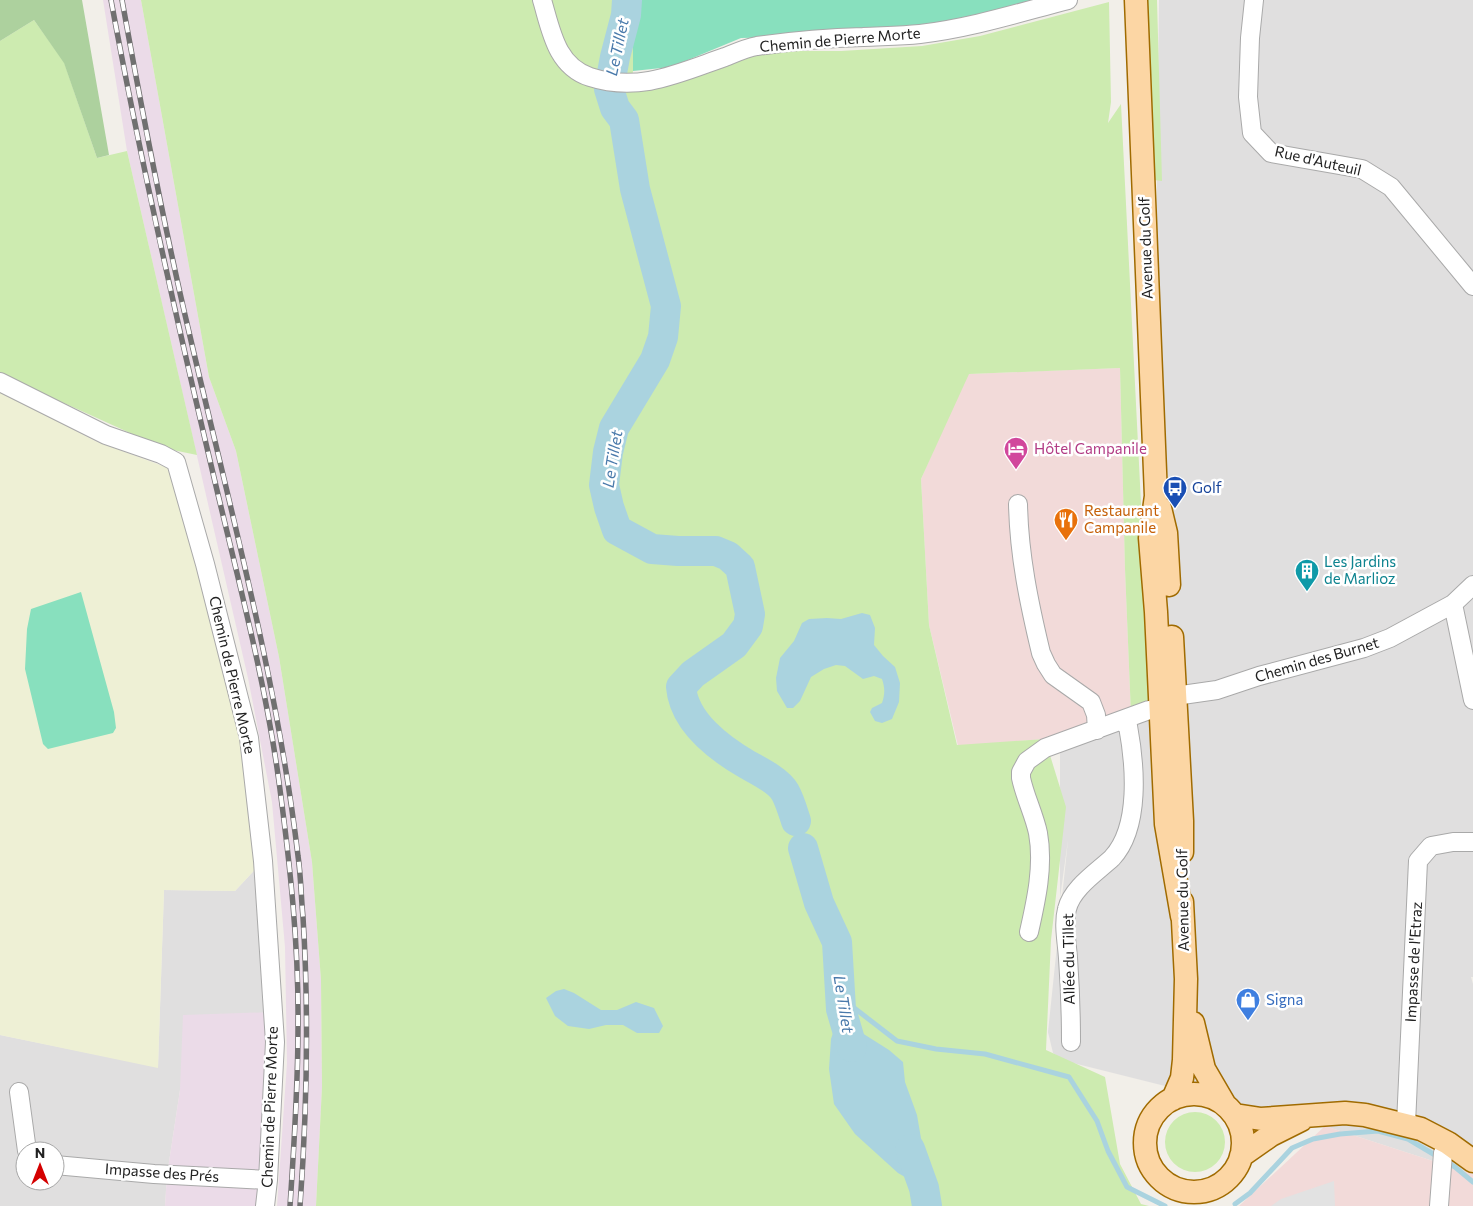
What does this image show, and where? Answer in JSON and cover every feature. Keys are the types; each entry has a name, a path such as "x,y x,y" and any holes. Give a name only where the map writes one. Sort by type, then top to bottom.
{"main road":[{"name":"Avenue du Golf","path":"1136,0 1156,496 1150,538 1168,702 1177,732 1182,821 1182,916 1186,979 1184,1060 1182,1078 1173,1099"},
{"path":"1168,702 1166,824 1182,916"},
{"name":"Avenue du Golf","path":"1186,979 1204,1070 1230,1110"},
{"path":"1226,1180 1214,1188 1200,1192 1185,1191 1176,1196 1150,1165 1146,1150 1146,1135 1151,1120 1160,1108 1173,1099 1186,1095 1200,1094 1213,1098 1230,1110 1262,1118 1308,1117 1345,1113 1365,1115 1421,1129 1444,1155 1473,1161"},
{"path":"1213,1206 1226,1180 1236,1169 1241,1156 1243,1142 1241,1128 1230,1110"},
{"path":"1241,1156 1271,1136 1308,1117"}],"street":[{"name":"Chemin de Pierre Morte","path":"542,0 559,52 574,69 588,76 632,84 674,76 754,46 818,40 903,36 959,29 992,22 1068,0"},
{"name":"Rue d'Auteuil","path":"1254,0 1250,38 1248,97 1252,133 1271,153 1362,169 1390,187 1473,286"},
{"name":"Chemin de Pierre Morte","path":"0,382 106,435 162,454 176,462 205,564 249,738 263,861 275,1042 265,1206"},
{"path":"1018,504 1021,559 1041,653 1053,675 1091,702 1096,715 1096,730"},
{"name":"Chemin des Burnet","path":"1029,932 1039,878 1039,848 1036,824 1023,786 1021,772 1026,760 1045,748 1122,722 1168,702 1364,648 1390,638 1453,604 1473,585"},
{"path":"1453,604 1473,700"},
{"name":"Allée du Tillet","path":"1072,1042 1066,932 1067,909 1070,901 1082,886 1114,856 1127,834 1130,824 1133,779 1131,740 1128,726 1122,722"},
{"name":"Impasse de l'Etraz","path":"1406,1124 1418,862 1431,846 1453,842 1473,842"},
{"path":"19,1092 26,1141"},
{"path":"1439,1206 1444,1155"},
{"name":"Impasse des Prés","path":"65,1166 154,1174 268,1180"}],"shaded area":[{"path":"103,0 141,0 209,377 236,451 279,657 312,862 321,980 322,1087 316,1206 277,1206 287,1063 285,947 272,802 248,678 127,151"},
{"path":"1159,0 1473,0 1473,977 1471,977 1473,984 1473,1174 1325,1126 1065,1061 1053,1053 1048,1032 1068,840 1060,898 1060,742 1151,703"},
{"path":"1120,368 1131,715 1045,739 958,746 929,625 921,479 967,374"},
{"path":"263,861 273,1012 180,1090 167,1175 165,1206 0,1206 0,1035 158,1067 164,890 235,891"},
{"path":"273,1012 262,1206 165,1206 167,1175 180,1090 183,1015"},
{"path":"1325,1126 1473,1174 1473,1206 1239,1206"},
{"path":"1334,1181 1335,1206 1271,1206 1281,1199"}],"green space":[{"path":"0,0 82,0 109,155 97,158 64,63 34,20 0,41"},
{"path":"141,0 633,0 633,71 631,89 740,57 770,51 841,51 922,46 980,36 1109,2 1111,102 1108,123 1121,104 1151,704 1131,715 1120,368 969,374 921,479 929,625 957,745 1045,739 1066,807 1051,940 1046,1050 1105,1077 1120,1164 1141,1204 1149,1206 316,1206 322,1087 321,980 312,862 279,657 236,451 209,377"},
{"path":"633,0 1056,0 911,34 741,38 671,67 633,71"},
{"path":"1147,0 1157,0 1162,181 1154,180"},
{"path":"34,20 64,62 97,158 127,151 197,455 163,448 0,374 0,41"},
{"path":"0,391 95,441 179,472 238,694 263,861 235,891 164,890 158,1068 0,1035"},
{"path":"81,592 114,712 116,728 113,733 48,749 43,744 25,669 27,629 31,609"},
{"path":"1195,1112 1211,1117 1216,1121 1220,1126 1225,1142 1220,1158 1216,1163 1211,1167 1195,1172 1179,1167 1174,1163 1170,1158 1165,1142 1170,1126 1174,1121 1179,1117"}],"water":[{"path":"862,613 870,615 875,628 874,645 895,667 900,683 899,702 892,719 882,723 875,721 870,712 872,708 882,703 884,685 882,679 874,676 863,679 845,666 836,665 824,669 811,677 800,701 793,708 787,708 777,691 776,678 780,658 794,641 802,623 809,619 841,619"},
{"path":"564,989 601,1010 617,1010 636,1002 654,1008 663,1026 659,1033 637,1033 623,1025 606,1025 589,1029 568,1026 555,1016 546,998 556,991"},
{"path":"841,1009 851,1026 889,1050 903,1062 905,1082 917,1115 928,1179 924,1188 898,1173 855,1134 834,1104 829,1069 831,1039"}],"waterway":[{"name":"Le Tillet","path":"627,0 626,15 609,89 615,108 624,120 635,189 666,306 663,337 655,360 614,428 608,452 604,485 617,530 652,549 716,551 728,556 740,567 750,614 748,626 734,645 693,674 681,687 684,700 696,723 715,743 778,784 785,792 796,821"},
{"name":"Le Tillet","path":"803,848 819,903 837,942 841,1009 852,1047"},
{"path":"840,997 897,1041 936,1049 985,1054 1069,1077 1097,1121 1108,1151 1127,1187 1165,1206"},
{"path":"1235,1204 1250,1193 1292,1148 1313,1139 1340,1134 1378,1131 1408,1139 1455,1167 1473,1182"},
{"name":"Le Tillet","path":"910,1149 924,1188 927,1206"}],"railway":[{"path":"111,0 171,294 258,664 279,782 293,905 298,997 297,1095 290,1206"},
{"path":"122,0 170,249 251,592 278,723 289,789 300,871 307,1026 306,1098 300,1206"}],"place":[{"name":"Hôtel Campanile","path":"1016,470"},
{"name":"Golf","path":"1175,509"},
{"name":"Restaurant Campanile","path":"1066,541"},
{"name":"Les Jardins de Marlioz","path":"1307,592"},
{"name":"Signa","path":"1248,1021"}]}
